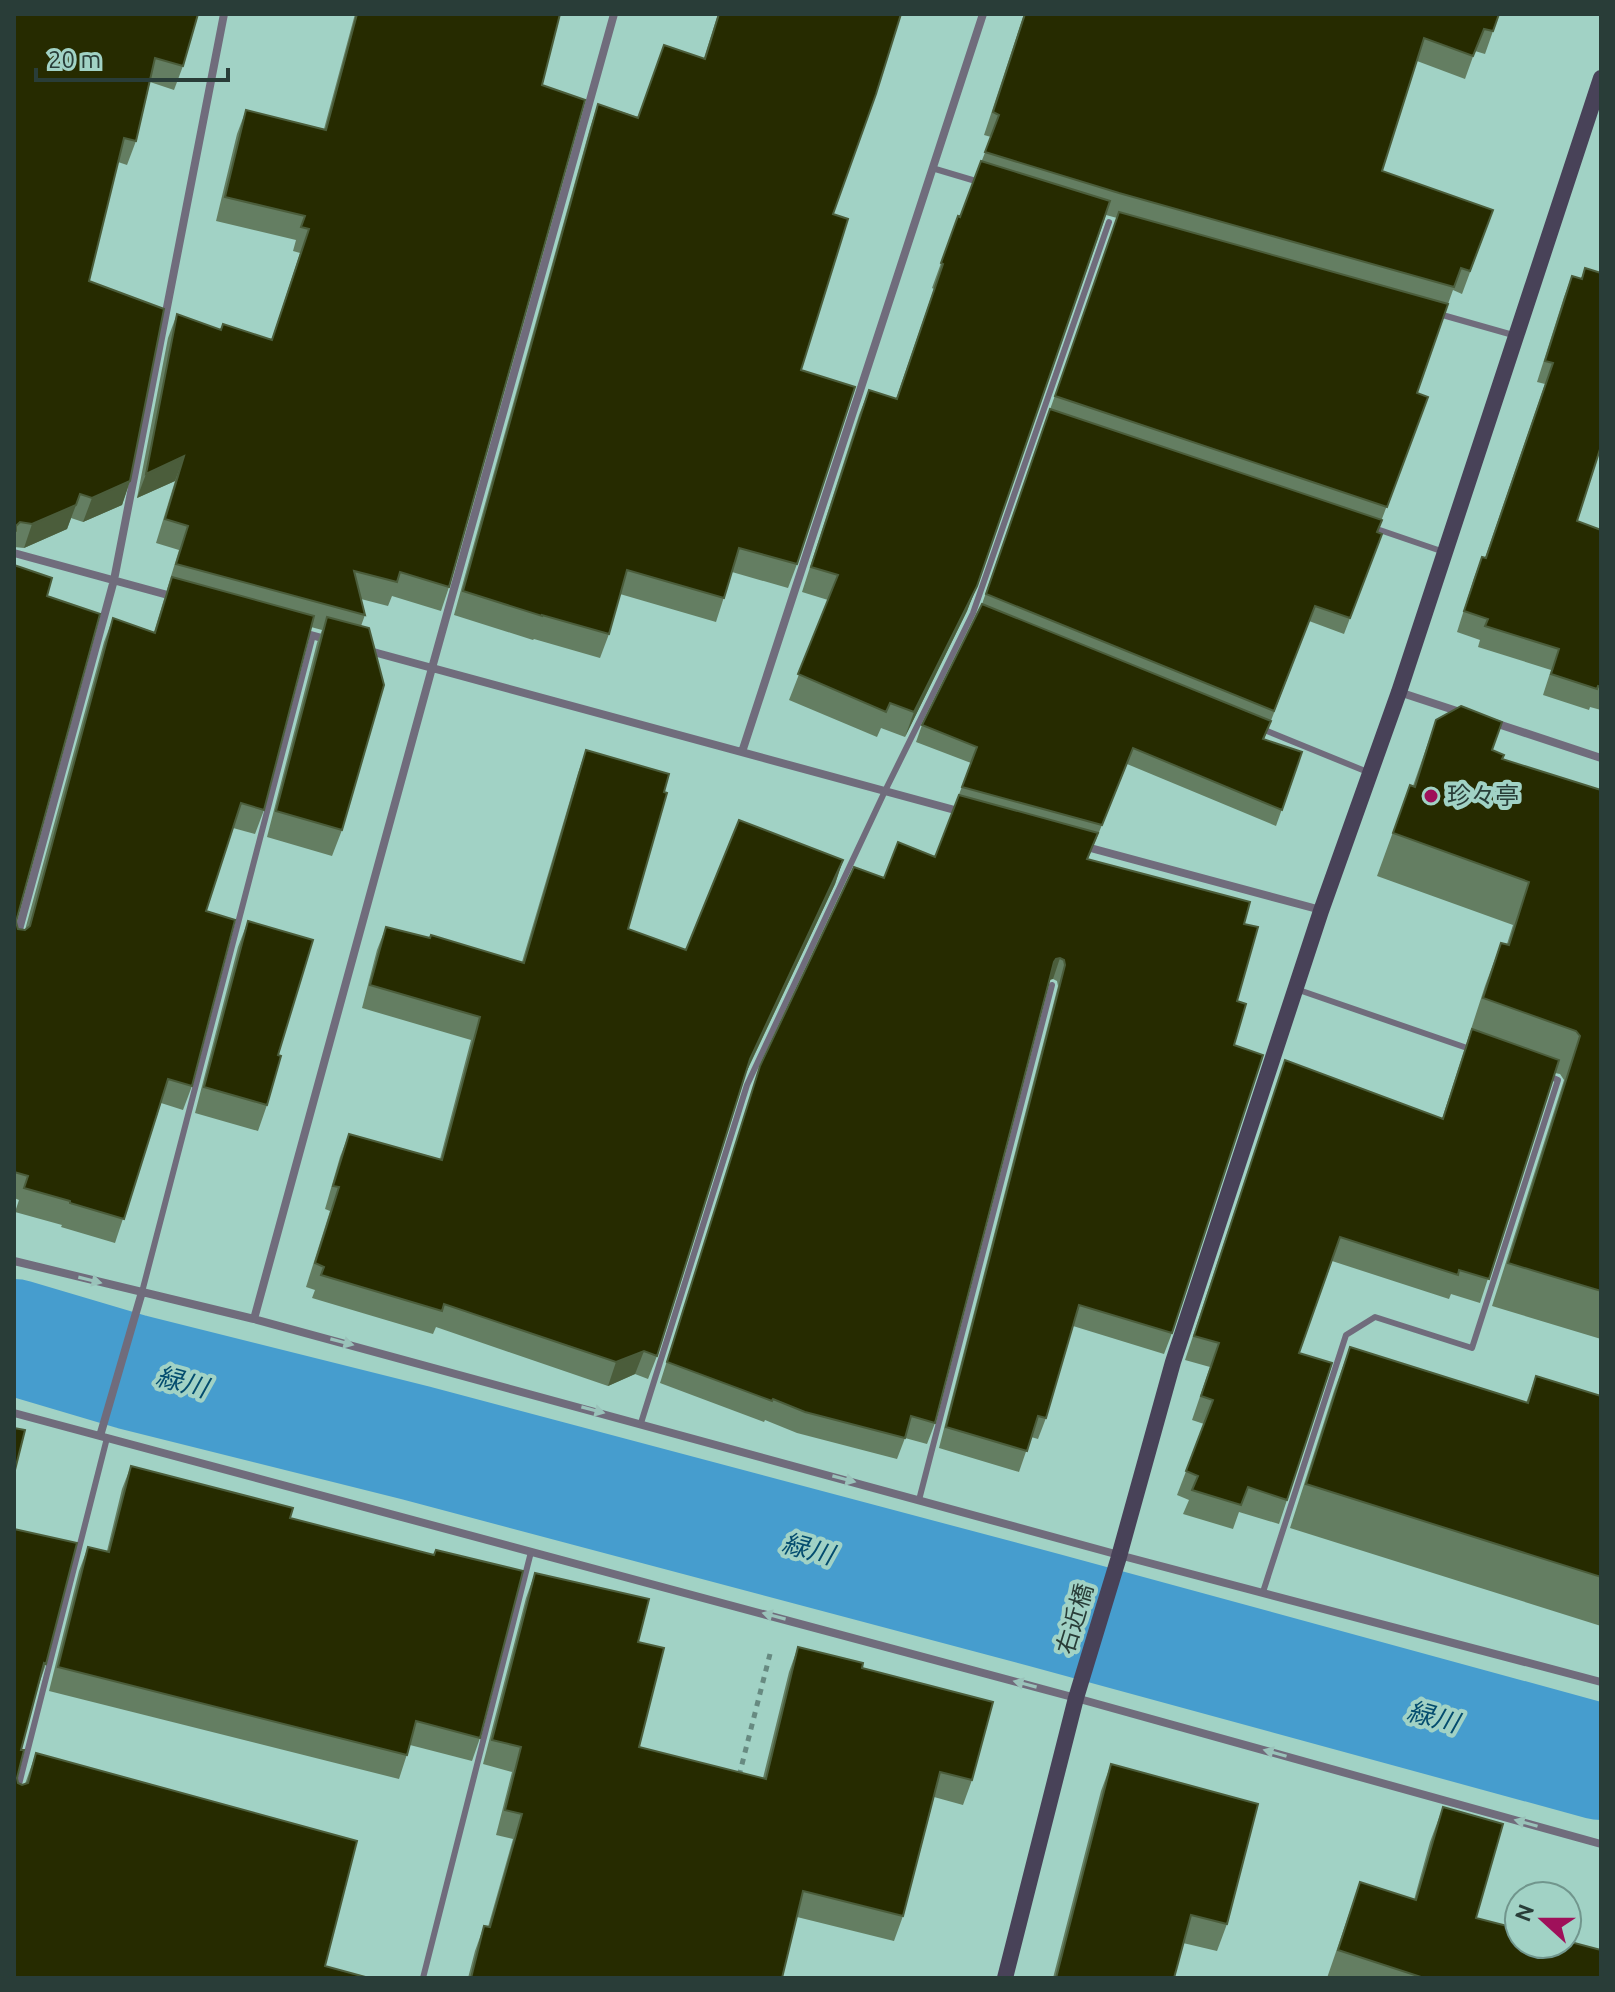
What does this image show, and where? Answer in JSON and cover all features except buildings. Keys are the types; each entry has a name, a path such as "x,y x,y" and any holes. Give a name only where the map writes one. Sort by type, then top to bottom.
{"street":[{"path":"14,948 19,916 114,580 224,14"},
{"path":"254,1319 614,14"},
{"path":"742,752 983,14"},
{"name":"右近橋","path":"1005,1978 1077,1695 1173,1362 1321,911 1399,692 1601,78"},
{"path":"14,553 190,601"},
{"path":"298,631 343,643"},
{"path":"358,647 976,816"},
{"path":"1399,692 1601,758"},
{"path":"1067,841 1321,911"},
{"path":"14,1261 254,1319 641,1423 1118,1557 1263,1592 1601,1682"},
{"path":"104,1437 142,1292"},
{"path":"14,1413 1077,1695 1601,1844"}],"lane":[{"path":"932,168 991,186"},
{"path":"1095,217 1124,226"},
{"path":"641,1423 747,1085 885,791 973,613 1109,222"},
{"path":"1438,314 1517,336"},
{"path":"1041,417 1056,422"},
{"path":"1370,527 1445,552"},
{"path":"973,613 988,619"},
{"path":"142,1292 313,635"},
{"path":"1252,725 1370,773"},
{"path":"919,1500 1052,985"},
{"path":"1296,989 1472,1050"},
{"path":"1263,1592 1346,1335 1375,1317 1472,1348 1558,1080 1544,1075"},
{"path":"14,1804 104,1437"},
{"path":"423,1978 531,1552"}],"path":[{"path":"737,1783 779,1618"}],"waterway":[{"name":"緑川","path":"14,1337 132,1372 416,1443 1601,1762"}],"place":[{"name":"珍々亭","path":"1431,796"}]}
